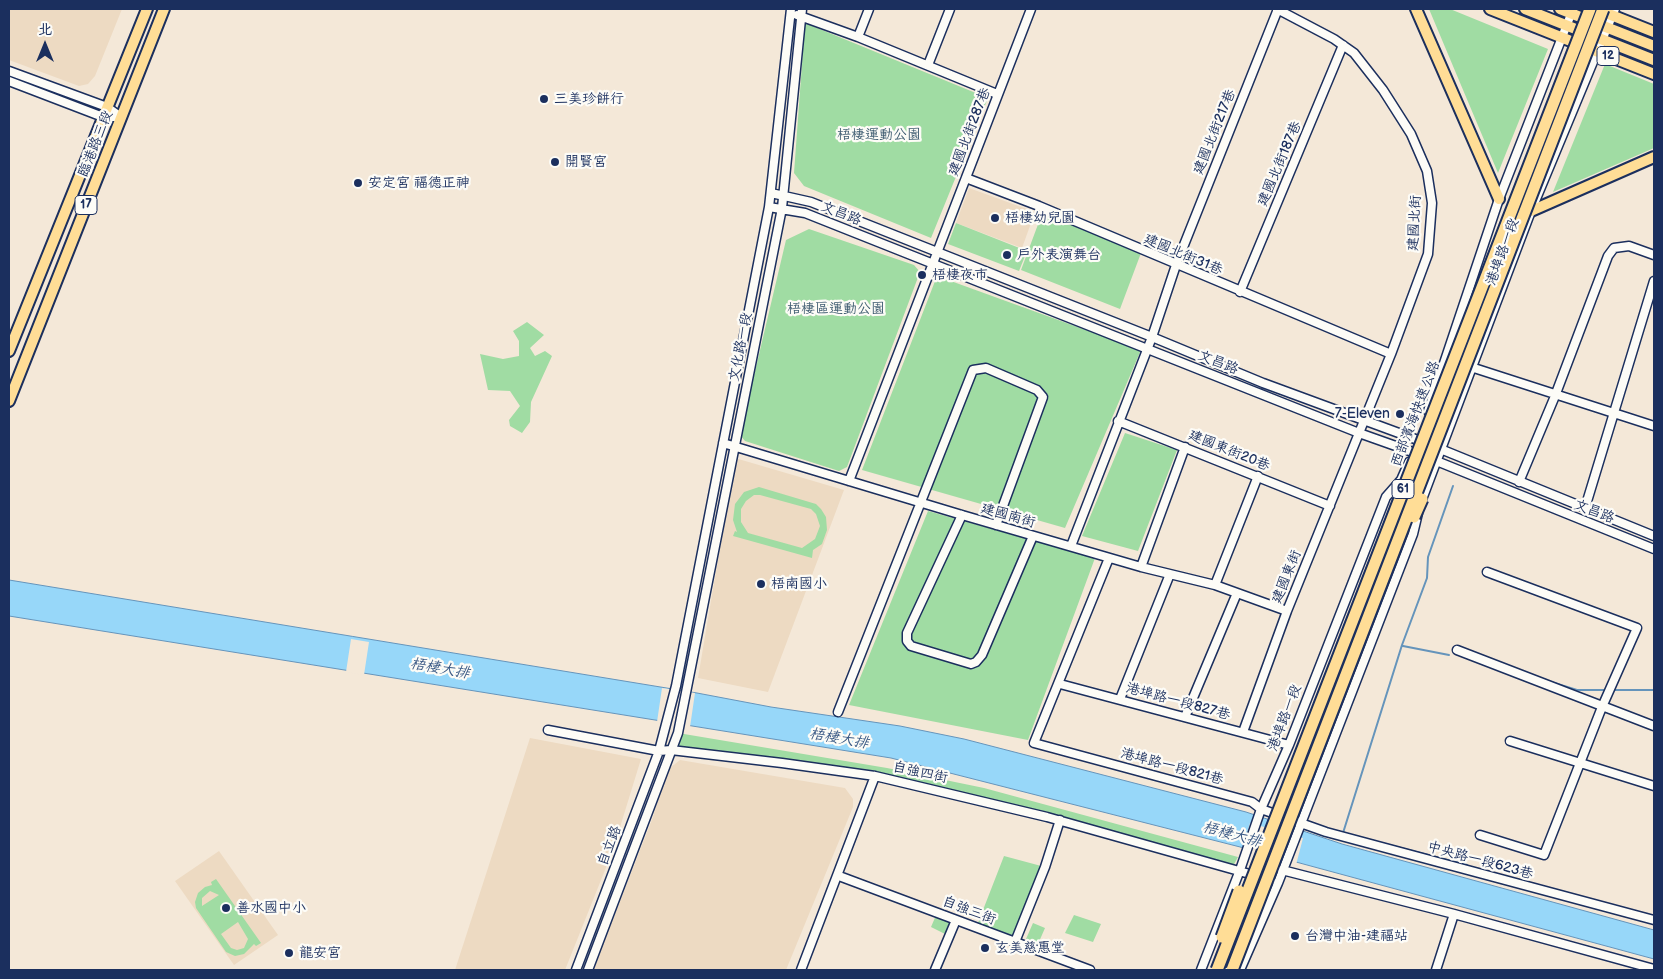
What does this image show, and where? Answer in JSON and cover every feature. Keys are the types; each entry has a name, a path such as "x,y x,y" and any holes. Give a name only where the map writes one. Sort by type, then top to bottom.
{"highway":[{"name":"西部濱海快速公路","path":"1217,970 1590,9"},
{"name":"西部濱海快速公路","path":"1232,970 1610,11"},
{"path":"1212,970 1227,921 1400,480"},
{"path":"1238,970 1422,498"}],"main road":[{"name":"臨港路三段","path":"9,351 147,9"},
{"name":"臨港路三段","path":"9,401 164,9"},
{"path":"1416,9 1499,199"},
{"name":"12","path":"1490,9 1654,74"},
{"name":"12","path":"1525,9 1654,60"},
{"name":"12","path":"1560,9 1572,11 1654,46"},
{"path":"1596,9 1610,11 1654,32"},
{"path":"1531,211 1654,158"}],"street":[{"path":"858,37 869,9"},
{"path":"928,65 950,9"},
{"name":"建國北街287巷","path":"849,481 1031,9"},
{"name":"建國北街","path":"1277,9 1354,53 1383,90 1410,134 1427,171 1432,203 1428,254 1359,433"},
{"name":"建國北街217巷","path":"1071,546 1152,337 1176,264 1277,9"},
{"name":"港埠路一段","path":"1201,970 1240,870 1261,809 1289,745 1386,496 1400,480 1419,440 1499,199 1572,11"},
{"name":"港埠路一段","path":"1238,970 1278,883 1413,534 1422,498 1474,368 1531,211 1608,27 1610,11"},
{"path":"790,12 802,12 997,94"},
{"name":"文化路一段","path":"665,730 676,686 769,208 790,12"},
{"name":"文化路一段","path":"678,733 782,208 802,12"},
{"name":"建國北街187巷","path":"1240,292 1343,45"},
{"path":"9,71 105,112"},
{"path":"9,81 121,117"},
{"name":"建國北街31巷","path":"966,178 1038,206 1391,354"},
{"name":"文昌路","path":"771,192 811,202 1263,383 1364,422 1419,440 1654,536"},
{"name":"文昌路","path":"769,208 782,208 805,214 1359,433 1437,461 1654,549"},
{"path":"1519,482 1555,396 1608,256 1614,248 1629,246 1654,255"},
{"path":"1585,508 1599,456 1615,414 1654,281"},
{"path":"838,712 973,370 986,368 1038,390 1042,397 996,525"},
{"path":"1474,368 1555,396 1654,426"},
{"name":"建國東街20巷","path":"1118,421 1330,506"},
{"name":"建國東街","path":"1243,732 1287,611 1359,433"},
{"name":"建國南街","path":"723,443 922,502 962,516 1141,567 1215,585 1287,611"},
{"path":"1141,567 1186,448"},
{"path":"1215,585 1258,476"},
{"name":"港埠路一段","path":"1224,970 1386,555 1397,509 1400,480"},
{"name":"港埠路一段","path":"1386,555 1422,498"},
{"path":"962,516 907,633 907,640 911,646 971,664 976,662 982,655 1033,536"},
{"path":"1060,684 1109,558"},
{"path":"1480,835 1544,854 1602,708 1637,628 1487,572"},
{"path":"1120,699 1170,574"},
{"path":"1185,717 1237,593"},
{"path":"1457,650 1602,708 1654,726"},
{"name":"港埠路一段827巷","path":"1060,684 1289,745"},
{"name":"港埠路一段821巷","path":"1060,684 1034,743 1252,802 1261,809 1300,824"},
{"name":"自強四街","path":"548,730 659,751 671,750 875,776 1060,820 1240,870 1278,883"},
{"name":"自立路","path":"576,970 659,751 665,730"},
{"name":"自立路","path":"588,970 678,733"},
{"path":"1510,741 1654,786"},
{"path":"801,970 839,876 875,776"},
{"path":"1015,942 1045,867 1060,820"},
{"name":"中央路一段623巷","path":"1300,824 1654,920"},
{"path":"1282,870 1454,914 1654,969"},
{"name":"自強三街","path":"839,876 1090,970"},
{"path":"1436,970 1454,914"},
{"path":"935,970 956,920"}],"shaded area":[{"path":"9,9 122,9 95,76 88,84 79,86 9,60"},
{"name":"梧棲幼兒園","path":"969,188 1035,212 1022,248 956,223"},
{"name":"梧南國小","path":"735,458 844,490 768,692 698,678"},
{"path":"530,738 641,759 613,850 565,970 455,970"},
{"path":"680,760 845,788 853,799 853,807 786,970 593,970 653,817 666,771"},
{"name":"善水國中小","path":"219,851 278,935 234,965 175,881"}],"green space":[{"path":"1429,9 1450,9 1548,49 1498,173"},
{"name":"梧棲運動公園","path":"805,23 988,98 931,238 804,186 794,173"},
{"path":"1605,64 1654,84 1654,148 1553,192"},
{"path":"1043,211 1141,253 1120,309 1021,270"},
{"path":"956,223 1027,251 1019,271 948,244"},
{"name":"梧棲區運動公園","path":"809,229 914,265 920,272 847,467 839,471 745,441 740,435 786,240"},
{"path":"937,276 1141,350 1065,528 862,470"},
{"path":"527,322 544,335 530,348 535,356 545,351 552,356 531,402 530,422 522,433 510,426 509,420 520,406 510,391 488,390 480,354 503,359 519,356 519,341 513,331"},
{"path":"1125,433 1177,450 1138,551 1082,536"},
{"path":"759,487 816,504 826,517 827,530 822,544 813,550 812,558 733,536 735,531 737,532 733,520 735,504 744,492","holes":["754,495 811,509 816,514 820,526 815,539 802,548 748,533 741,522 741,509 746,501"]},
{"path":"928,511 1095,558 1028,740 849,705"},
{"path":"678,733 887,768 984,788 1238,857 1232,868 887,779 678,749"},
{"path":"1004,856 1045,867 1015,942 976,928"},
{"path":"216,879 261,943 256,946 254,944 244,954 235,956 226,952 196,908 195,902 198,893 205,887 212,885 211,882","holes":["210,891 219,895 202,906 202,898","238,922 248,939 244,948 237,950 231,948 221,934"]},
{"path":"937,913 956,920 949,936 931,927"},
{"path":"1074,915 1101,924 1093,942 1065,933"},
{"path":"1033,923 1045,928 1038,944 1026,939"}],"water":[{"name":"梧棲大排","path":"9,580 697,693 771,707 900,726 964,739 1246,812 1342,844 1654,930 1654,959 1248,849 891,758 9,616"}],"pier":[{"path":"351,639 369,642 364,675 346,672"},
{"path":"662,688 695,693 690,727 657,722"},
{"path":"1250,823 1303,838 1296,865 1242,850"}],"waterway":[{"path":"1343,833 1402,645 1427,578 1428,557 1453,486"},
{"path":"1403,646 1449,655"},
{"path":"1548,681 1577,690 1607,690"},
{"path":"1612,690 1654,690"},
{"path":"1358,837 1467,865"}],"place":[{"name":"三美珍餅行","path":"544,99"},
{"name":"開賢宮","path":"555,162"},
{"name":"安定宮 福德正神","path":"358,183"},
{"name":"梧棲幼兒園","path":"995,218"},
{"name":"戶外表演舞台","path":"1007,255"},
{"name":"梧棲夜市","path":"922,275"},
{"name":"7-Eleven","path":"1400,414"},
{"name":"梧南國小","path":"761,584"},
{"name":"善水國中小","path":"226,908"},
{"name":"台灣中油-建福站","path":"1295,936"},
{"name":"玄美慈惠堂","path":"985,948"},
{"name":"龍安宮","path":"289,953"}]}
